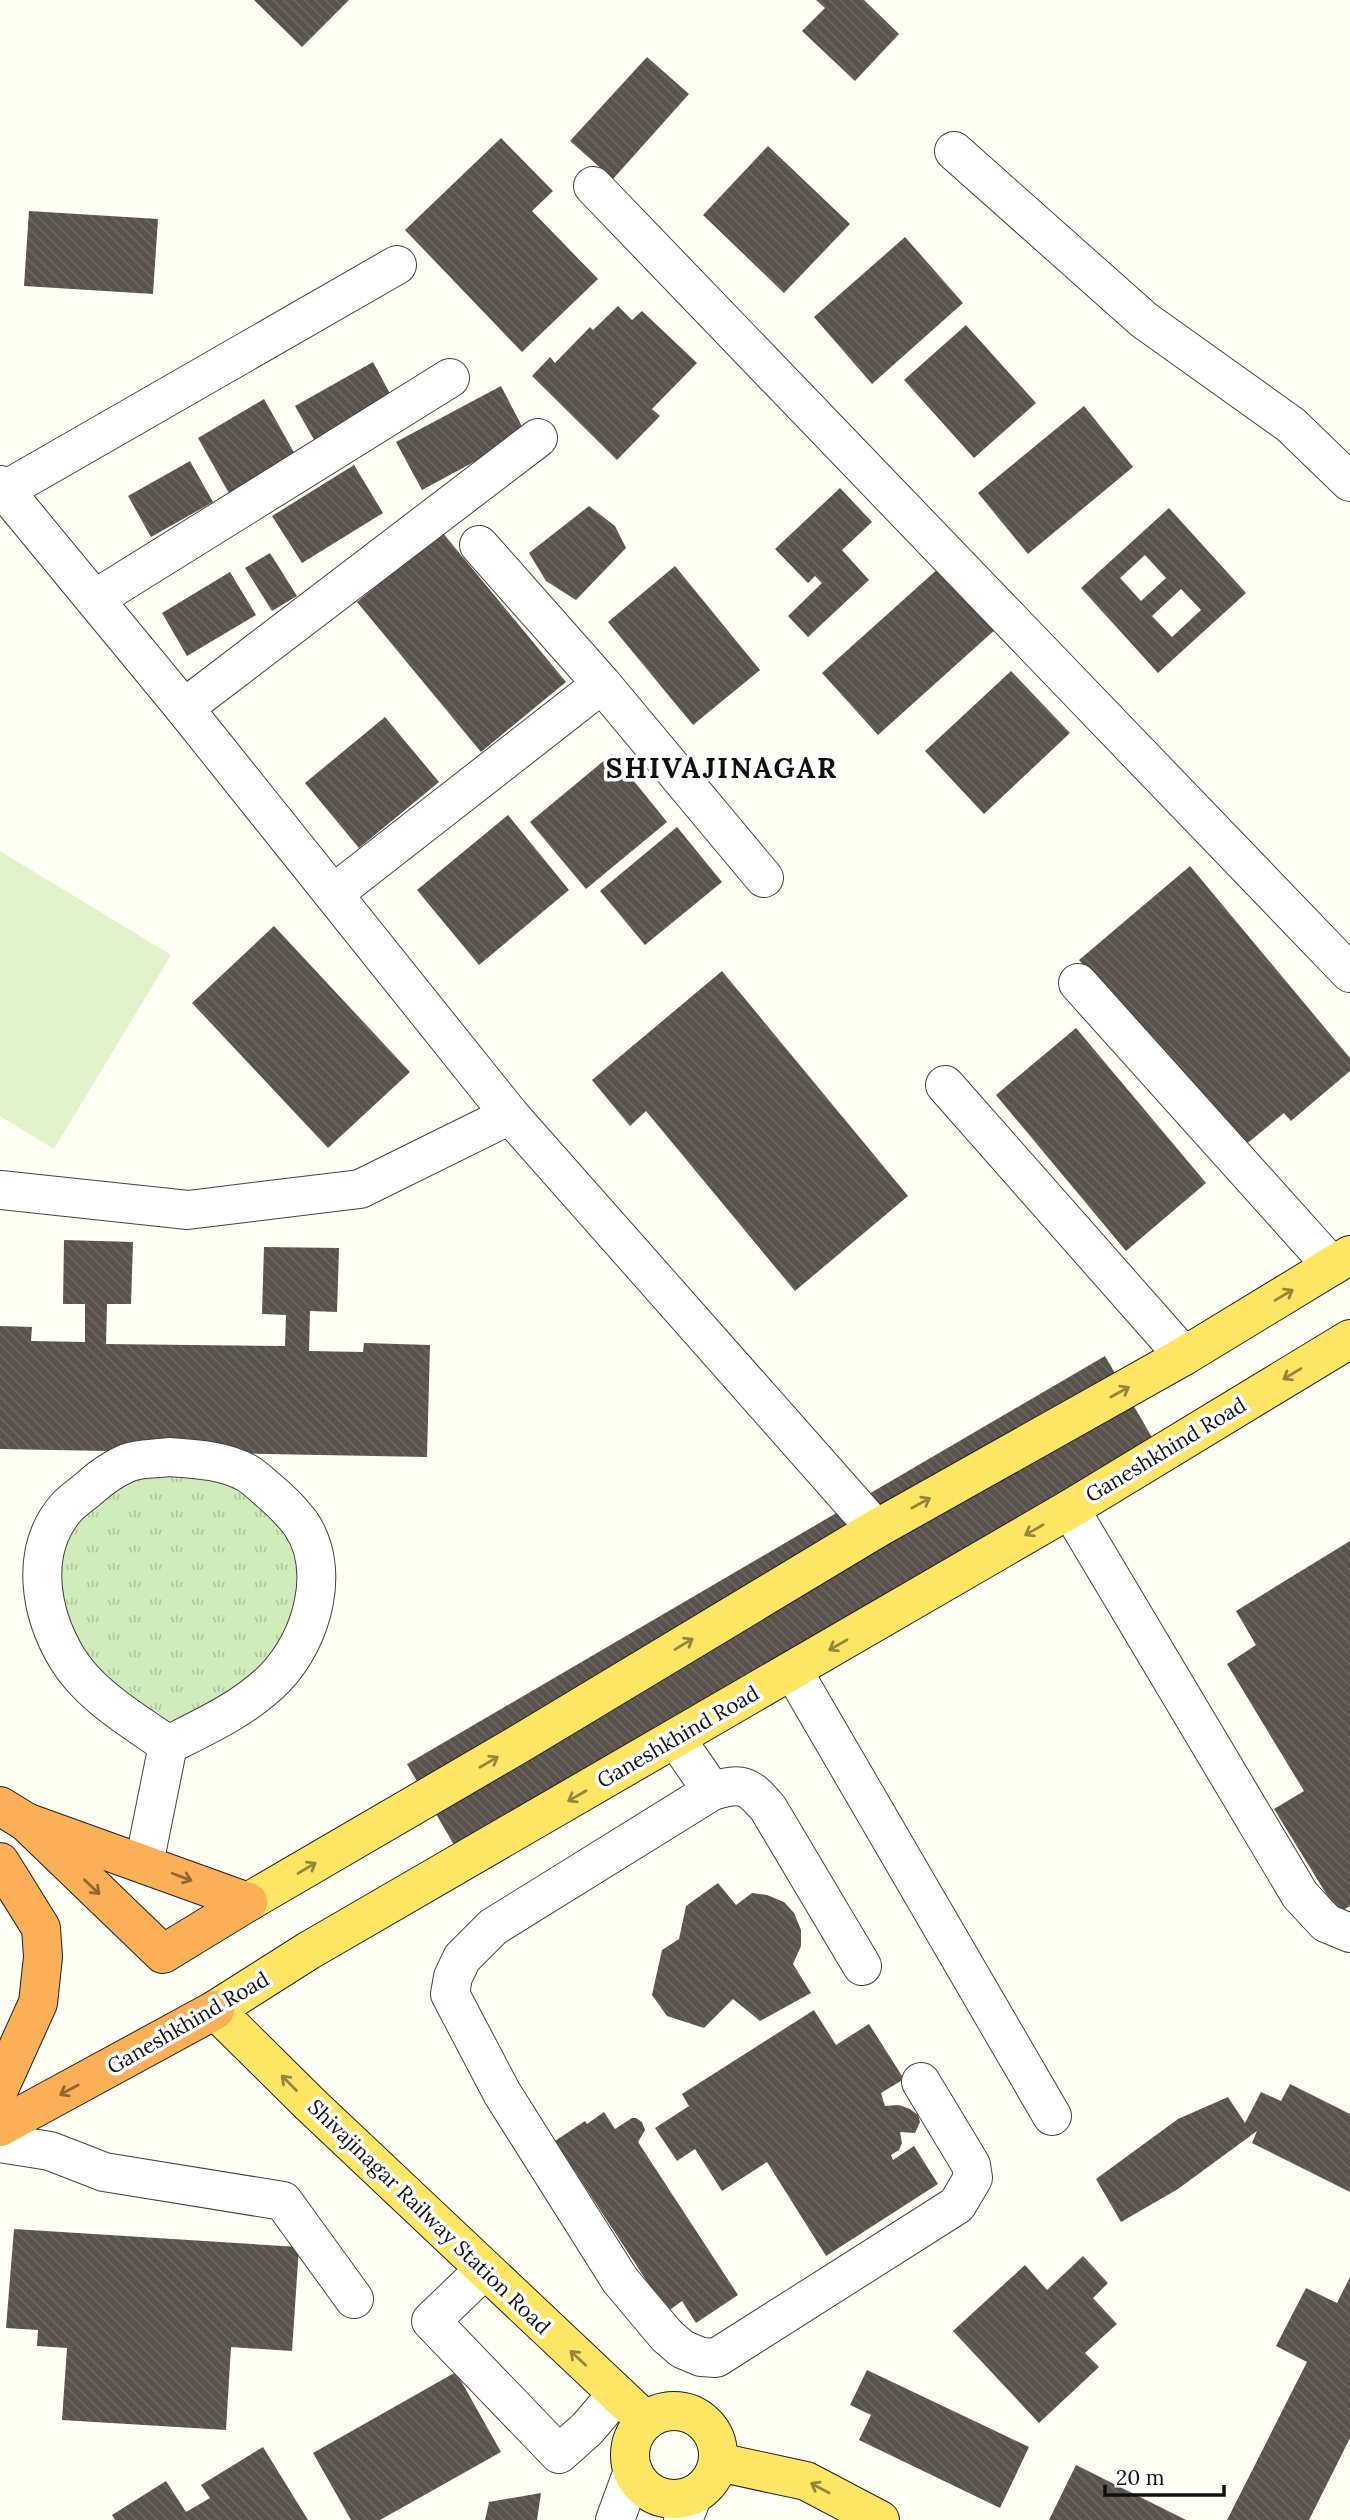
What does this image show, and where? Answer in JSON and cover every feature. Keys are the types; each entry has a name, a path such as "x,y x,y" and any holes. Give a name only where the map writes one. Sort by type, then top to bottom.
{"highway":[{"path":"13,1814 163,1954 248,1902"},
{"path":"13,1814 248,1902"},
{"path":"0,1863 41,1928 43,1957 38,2003 0,2087"},
{"name":"Ganeshkhind Road","path":"0,2127 215,2010"}],"main road":[{"path":"248,1902 519,1744 876,1529 1184,1356 1341,1260"},
{"name":"Ganeshkhind Road","path":"215,2010 309,1951 1070,1509 1350,1339"},
{"name":"Shivajinagar Railway Station Road","path":"215,2010 484,2270 646,2421"},
{"path":"677,2410 692,2413 704,2421 713,2433 718,2447 718,2462 714,2475 688,2507 679,2499 664,2498 645,2488 633,2471 631,2442 638,2428 646,2421 663,2411 677,2410"},
{"path":"718,2462 806,2481 880,2520"}],"street":[{"path":"954,151 1144,320 1291,425 1350,482"},
{"path":"593,186 1350,973"},
{"path":"397,265 1,489 184,708 510,1115 876,1529"},
{"path":"95,599 450,378"},
{"path":"184,708 538,438"},
{"path":"478,545 602,684 764,878"},
{"path":"333,894 602,684"},
{"path":"1078,983 1341,1260"},
{"path":"945,1085 1184,1356"},
{"path":"0,1190 188,1210 360,1189 510,1115"},
{"path":"169,1457 215,1461 248,1473 277,1497 302,1525 311,1548 317,1580 313,1613 299,1646 277,1676 226,1716 168,1745 113,1706 89,1685 75,1668 51,1626 41,1591 43,1559 53,1528 67,1507 95,1482 128,1463 169,1457"},
{"path":"1070,1509 1300,1895 1326,1923 1350,1933"},
{"path":"793,1671 1052,2116"},
{"path":"676,1739 712,1791"},
{"path":"144,1864 168,1745"},
{"path":"862,1966 768,1808 752,1790 732,1785 712,1791 493,1927 462,1958 453,1977 450,1994 502,2094 620,2280 667,2336 682,2349 701,2357 716,2358 957,2205 974,2178 971,2165 921,2082"},
{"path":"0,2143 50,2151 104,2172 283,2201 354,2299"},
{"path":"484,2270 431,2321 559,2454 587,2429 617,2394"},
{"path":"615,2520 633,2471"}],"green space":[{"path":"0,851 171,955 54,1149 0,1116"},
{"path":"158,1473 210,1478 243,1493 275,1523 288,1542 298,1582 290,1624 264,1664 232,1691 169,1724 124,1691 94,1663 68,1623 60,1595 60,1568 68,1542 82,1519 103,1499 128,1484"}],"building":[{"path":"254,0 349,0 302,47"},
{"path":"816,0 864,0 899,34 855,81 802,31 825,8"},
{"path":"647,57 689,94 613,179 570,141"},
{"path":"501,138 553,191 532,211 598,279 522,352 405,230"},
{"path":"768,146 850,224 784,293 703,215"},
{"path":"29,211 158,219 153,294 24,286"},
{"path":"905,237 963,303 872,384 814,317"},
{"path":"618,306 632,320 642,311 697,363 652,409 660,416 617,460 532,376 550,357 555,363 590,327 593,330"},
{"path":"966,325 1036,403 974,458 904,380"},
{"path":"373,362 394,401 317,445 295,406"},
{"path":"501,386 526,434 422,490 396,442"},
{"path":"264,399 296,456 230,495 198,438"},
{"path":"1084,406 1133,467 1028,554 978,493"},
{"path":"190,461 213,502 151,537 128,496"},
{"path":"354,465 383,513 302,563 272,516"},
{"path":"840,488 872,522 842,550 869,580 808,637 788,616 822,583 815,576 808,583 775,549"},
{"path":"589,506 615,526 626,548 576,600 546,581 529,553"},
{"path":"1169,508 1246,593 1158,673 1081,588","holes":["1145,555 1166,578 1141,601 1120,578","1181,589 1201,610 1172,637 1152,616"]},
{"path":"442,532 566,682 481,752 357,602"},
{"path":"270,553 297,596 272,611 245,568"},
{"path":"675,566 760,670 693,725 608,622"},
{"path":"941,566 997,628 878,735 822,673"},
{"path":"230,572 256,615 187,656 162,613"},
{"path":"1011,671 1070,733 984,814 925,751"},
{"path":"385,717 439,782 359,848 305,783"},
{"path":"612,754 667,822 586,889 530,822"},
{"path":"508,815 569,890 479,965 417,890"},
{"path":"677,827 722,882 645,945 600,891"},
{"path":"1190,866 1350,1058 1350,1071 1291,1121 1284,1113 1238,1151 1079,960"},
{"path":"274,926 410,1072 328,1148 192,1003"},
{"path":"722,971 908,1196 795,1291 646,1111 630,1126 592,1080"},
{"path":"1076,1028 1206,1183 1126,1251 996,1095"},
{"path":"64,1240 133,1242 131,1304 107,1304 106,1344 285,1346 286,1315 262,1314 264,1247 339,1248 337,1312 310,1311 309,1351 363,1352 364,1343 430,1345 427,1457 0,1449 0,1326 32,1327 31,1341 85,1342 85,1304 63,1304"},
{"path":"1105,1356 1165,1460 468,1869 407,1764"},
{"path":"1350,1541 1350,1906 1338,1913 1274,1809 1304,1791 1227,1664 1256,1645 1236,1611"},
{"path":"718,1883 736,1905 752,1893 767,1895 784,1902 794,1913 801,1930 801,1946 793,1964 811,1993 760,2021 733,1999 704,2028 667,2016 652,1995 662,1950 679,1939 686,1906"},
{"path":"814,2010 836,2045 869,2024 904,2079 881,2093 885,2106 899,2105 910,2109 918,2115 920,2122 915,2133 900,2132 902,2143 899,2150 891,2155 893,2160 914,2146 938,2184 826,2256 767,2162 722,2191 695,2149 677,2161 655,2128 689,2106 682,2094"},
{"path":"1290,2084 1350,2114 1350,2192 1252,2143 1257,2131 1178,2189 1121,2222 1096,2179 1178,2119 1228,2097 1245,2123 1261,2092 1281,2101"},
{"path":"604,2112 615,2129 632,2118 642,2122 645,2130 638,2142 738,2295 696,2323 682,2301 667,2312 555,2141"},
{"path":"14,2229 299,2247 292,2351 231,2347 226,2430 62,2420 67,2348 37,2346 38,2330 6,2328"},
{"path":"1083,2256 1108,2283 1093,2298 1117,2324 1085,2353 1099,2367 1039,2423 953,2331 1025,2265 1047,2290"},
{"path":"1350,2277 1350,2438 1309,2520 1227,2520 1307,2362 1276,2346 1306,2288 1337,2303"},
{"path":"867,2370 1029,2447 1000,2508 859,2440 871,2415 850,2405"},
{"path":"456,2372 501,2452 380,2520 351,2520 313,2453"},
{"path":"263,2447 308,2520 115,2520 112,2515 166,2481 186,2512 210,2498 201,2485"},
{"path":"1076,2465 1186,2520 1049,2520"},
{"path":"541,2493 537,2520 485,2520 489,2502"}],"district":[{"name":"SHIVAJINAGAR","path":"722,768"}]}
